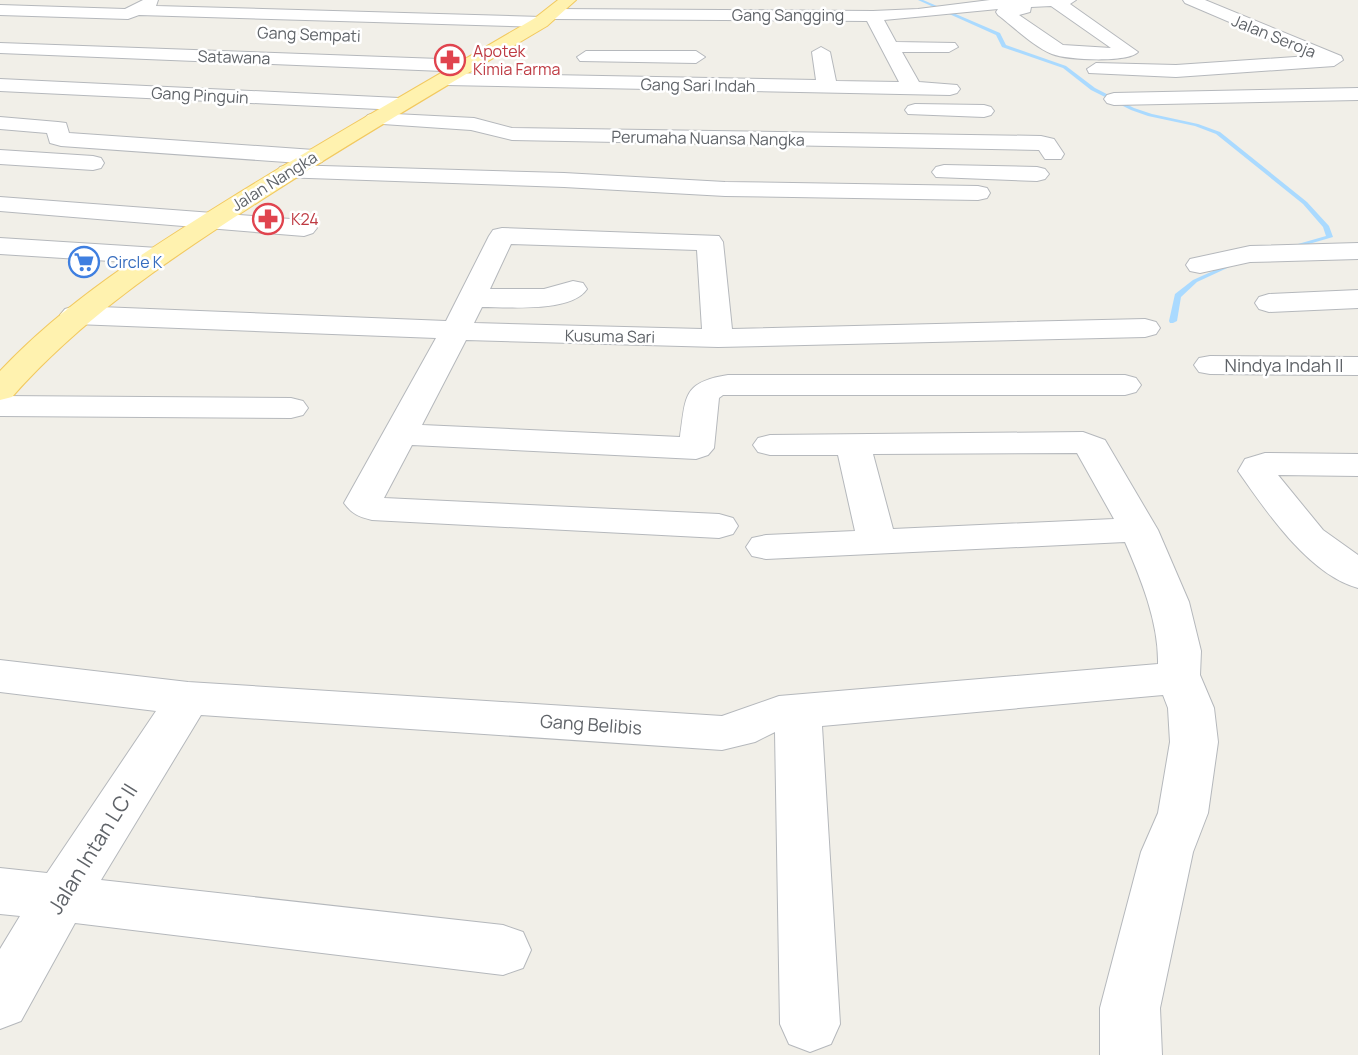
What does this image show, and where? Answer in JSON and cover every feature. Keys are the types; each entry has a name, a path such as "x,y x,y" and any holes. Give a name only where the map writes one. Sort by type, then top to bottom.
{"main road":[{"name":"Jalan Nangka","path":"0,390 37,348 75,316 209,221 554,12"}],"street":[{"path":"110,27 137,19 152,2 121,0"},
{"path":"203,11 221,0"},
{"path":"882,22 928,29 918,14 1068,0"},
{"name":"Jalan Seroja","path":"1080,68 1162,71 1340,62 1191,0"},
{"path":"1034,2 1037,7 1004,12 1058,50 1099,55 1129,52 1054,1"},
{"path":"0,10 128,14 137,19"},
{"path":"722,10 742,32"},
{"path":"815,10 827,87"},
{"name":"Gang Sangging","path":"137,19 203,11 815,10 882,22"},
{"path":"882,22 949,47"},
{"path":"882,22 912,88"},
{"path":"482,40 508,41"},
{"path":"532,101 543,82 568,58 701,49 645,41"},
{"path":"1300,47 1346,45"},
{"name":"Satawana","path":"0,47 467,66"},
{"name":"Gang Sari Indah","path":"0,68 438,83 543,82 950,89"},
{"name":"Gang Pinguin","path":"0,85 399,104"},
{"path":"737,116 741,86"},
{"path":"1114,99 1358,94"},
{"path":"888,109 984,111"},
{"name":"Perumaha Nuansa Nangka","path":"374,119 474,124 496,132 512,134 1049,149"},
{"path":"0,124 58,128 58,138 61,139 314,156"},
{"path":"501,179 517,152"},
{"path":"610,183 621,153"},
{"path":"0,157 185,170"},
{"path":"714,188 716,173 722,171 1037,174"},
{"path":"237,175 501,179 714,188 978,193"},
{"path":"0,204 304,228"},
{"path":"718,338 711,243 708,241 503,235 456,330 363,503 367,508 719,526"},
{"path":"0,246 158,256"},
{"path":"1200,265 1250,254 1358,251"},
{"path":"471,298 547,298 573,289"},
{"path":"1269,303 1358,299"},
{"name":"Kusuma Sari","path":"75,316 379,325 506,334 718,338 1145,328"},
{"name":"Nindya Indah II","path":"1210,365 1358,366"},
{"path":"399,434 696,449 703,394 714,387 1125,385"},
{"path":"0,406 291,408"},
{"path":"770,445 1089,443 1156,562 1179,647 1178,675 1191,708 1195,742 1183,813 1167,852 1130,1008 1131,1055"},
{"path":"853,444 877,542"},
{"path":"1358,464 1265,464 1256,471 1309,538 1358,574"},
{"path":"766,547 1139,530"},
{"name":"Gang Belibis","path":"0,676 188,698 704,732 740,731 767,716 798,711 1168,679 1178,675"},
{"name":"Jalan Intan LC II","path":"0,1002 61,898 188,698"},
{"path":"798,711 810,1024"},
{"path":"0,891 503,950"}],"waterway":[{"path":"920,0 998,34 1004,46 1065,67 1093,89 1123,105 1142,113 1208,128 1218,133 1305,203 1326,227 1330,237 1293,247"},
{"path":"1173,321 1178,296 1195,281 1235,263"}],"place":[{"name":"Apotek Kimia Farma","path":"450,60"},
{"name":"K24","path":"268,219"},
{"name":"Circle K","path":"84,262"}]}
